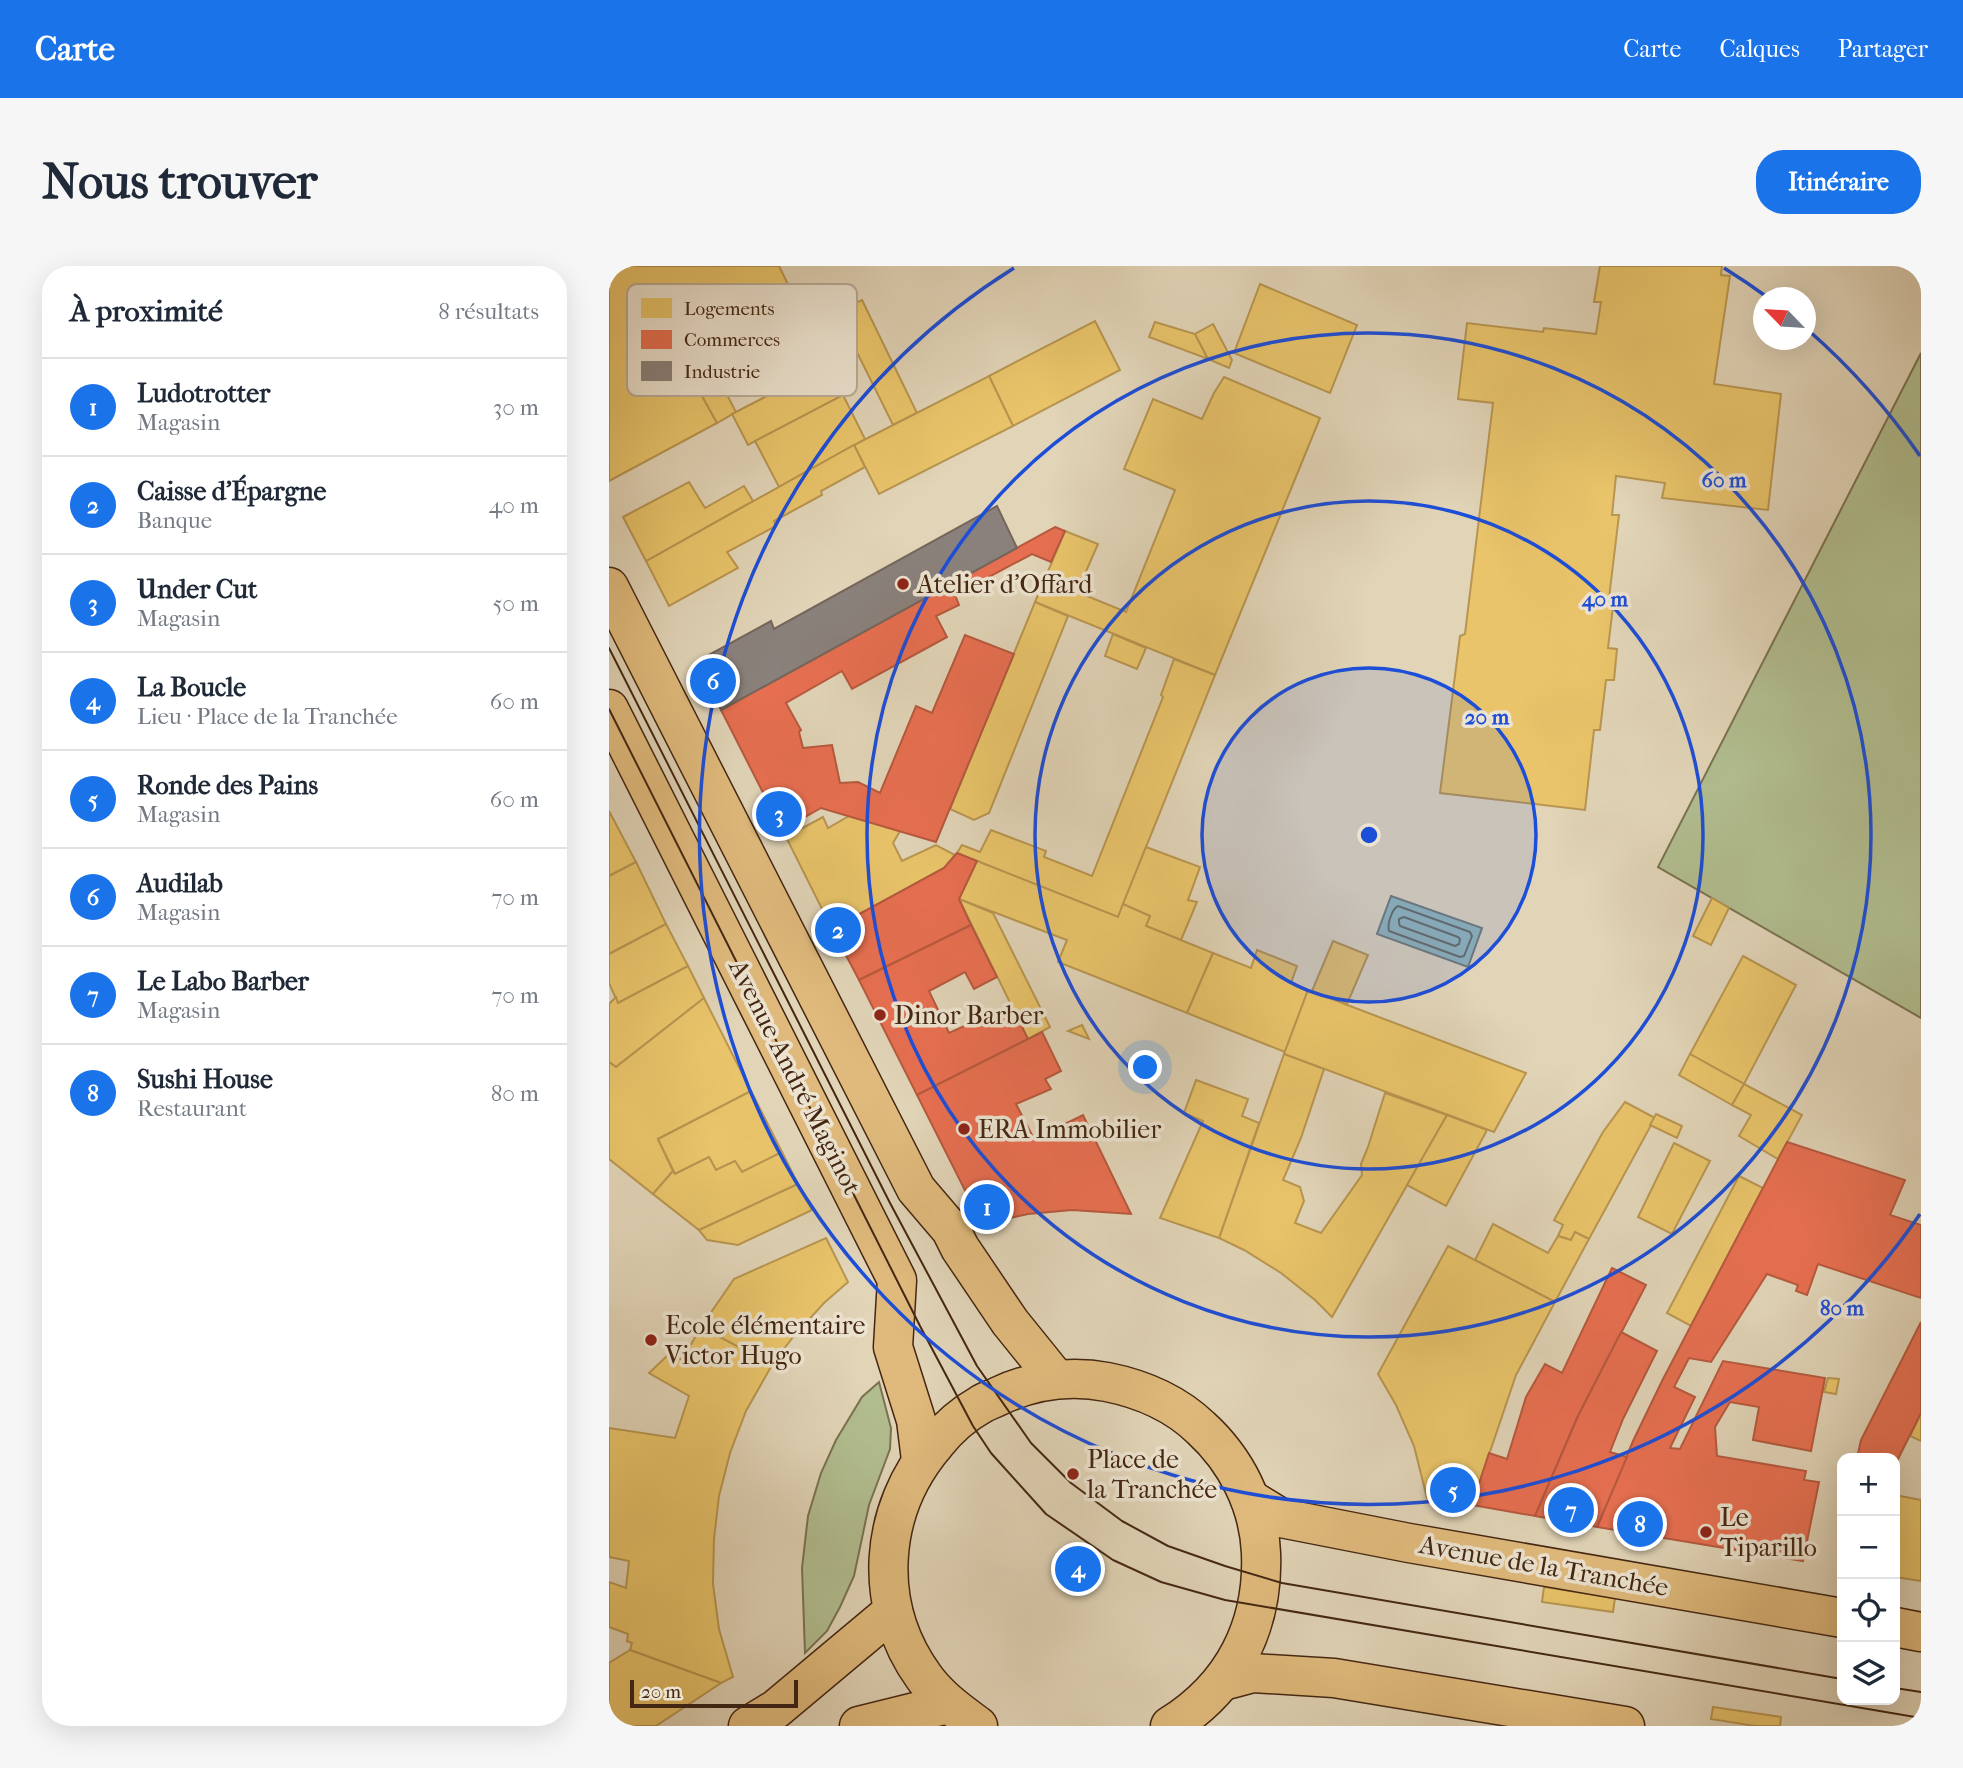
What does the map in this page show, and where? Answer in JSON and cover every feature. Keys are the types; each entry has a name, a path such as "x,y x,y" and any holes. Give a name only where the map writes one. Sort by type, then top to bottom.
{"main road":[{"path":"609,587 916,1189 951,1230 960,1248 1010,1322 1056,1379"},
{"name":"Avenue André Maginot","path":"609,709 897,1280 893,1347 916,1420 921,1460"},
{"path":"978,1726 948,1704 923,1677 905,1645 888,1580 894,1518 905,1488 921,1460 947,1430 979,1405 1016,1388 1056,1379 1091,1379 1126,1385 1158,1398 1189,1416 1235,1468 1250,1499 1261,1537 1262,1577 1257,1613 1243,1648 1223,1681 1192,1713 1170,1726"},
{"name":"Avenue de la Tranchée","path":"1250,1499 1281,1518 1409,1543 1837,1617"},
{"path":"748,1726 776,1709 894,1611"},
{"path":"1900,1628 1921,1632"},
{"path":"1223,1681 1254,1673 1334,1678 1625,1726"},
{"path":"859,1726 948,1704"}],"green space":[{"path":"1921,353 1921,1018 1658,867"},
{"path":"879,1382 891,1428 890,1449 869,1505 854,1576 827,1631 805,1653 802,1568 808,1516 821,1473 836,1440 862,1397"}],"water":[{"path":"1391,896 1482,928 1468,967 1377,934"}],"building: Logements":[{"path":"609,266 779,266 788,284 627,284 627,396 702,396 717,423 609,481"},
{"path":"1600,266 1722,266 1721,275 1730,276 1714,384 1781,394 1768,510 1662,498 1665,483 1616,476 1612,515 1619,515 1609,598 1614,598 1608,648 1617,649 1614,680 1606,680 1600,730 1594,730 1585,810 1440,793 1460,636 1465,634 1493,403 1458,399 1467,323 1543,332 1544,328 1596,334 1601,302 1594,302"},
{"path":"1260,284 1357,325 1330,393 1234,353"},
{"path":"862,300 917,413 893,425 857,352 857,302"},
{"path":"1095,321 1120,370 1013,426 989,376"},
{"path":"1155,322 1195,334 1208,359 1149,337"},
{"path":"1213,324 1232,360 1229,368 1208,359 1195,334"},
{"path":"989,376 1013,426 879,494 854,445"},
{"path":"1224,377 1320,418 1215,675 1035,602 1065,531 1098,544 1077,592 1126,612 1175,490 1124,469 1153,399 1202,419"},
{"path":"702,396 728,396 736,412 717,423"},
{"path":"767,396 841,396 748,445 732,414"},
{"path":"841,396 844,396 865,439 779,487 755,441"},
{"path":"854,445 865,467 821,491 822,495 774,521 776,526 727,552 738,568 669,606 646,561"},
{"path":"689,482 705,508 744,486 753,501 646,561 623,517"},
{"path":"1035,602 1068,616 989,813 974,820 950,809"},
{"path":"1113,634 1146,648 1137,669 1105,656"},
{"path":"1174,659 1215,675 1118,917 957,853 962,845 980,852 991,830 1046,851 1044,857 1092,876 1163,697 1161,695"},
{"path":"609,811 636,862 609,876"},
{"path":"849,816 900,831 893,843 902,861 936,845 955,855 944,868 832,929 786,837 823,817 828,828"},
{"path":"1146,847 1200,867 1188,900 1197,902 1181,940 1146,926 1150,916 1123,904"},
{"path":"977,861 1118,917 1123,904 1150,916 1146,926 1213,953 1187,1013 1058,962 1067,940 959,899"},
{"path":"636,862 666,924 609,954 609,876"},
{"path":"1712,898 1729,908 1711,945 1693,936"},
{"path":"959,899 993,913 1050,1027 1028,1039"},
{"path":"666,924 688,966 618,1003 609,983 609,954"},
{"path":"1333,941 1368,955 1347,1004 1312,991"},
{"path":"1257,950 1297,966 1291,983 1308,990 1285,1052 1187,1013 1213,953 1251,968"},
{"path":"1743,956 1796,985 1744,1084 1690,1054"},
{"path":"688,966 704,998 616,1067 609,1062 609,1004 616,997 618,1003"},
{"path":"1308,990 1526,1073 1494,1132 1284,1054"},
{"path":"704,998 751,1091 658,1139 673,1171 653,1194 609,1159 609,1062 616,1067"},
{"path":"1082,1025 1089,1039 1068,1031"},
{"path":"1284,1054 1324,1069 1301,1138 1283,1180 1300,1187 1304,1201 1295,1223 1321,1233 1362,1175 1361,1164 1385,1093 1447,1115 1332,1317 1281,1273 1219,1238"},
{"path":"1690,1054 1744,1084 1732,1105 1679,1075"},
{"path":"1196,1080 1248,1099 1242,1116 1259,1123 1219,1238 1160,1218 1203,1121 1184,1113"},
{"path":"1744,1084 1802,1115 1778,1159 1739,1136 1751,1115 1732,1105"},
{"path":"751,1091 782,1152 742,1172 735,1161 716,1170 709,1157 675,1174 658,1139"},
{"path":"1625,1102 1655,1118 1589,1239 1575,1232 1571,1240 1558,1236 1563,1225 1554,1220 1603,1132"},
{"path":"1656,1114 1682,1126 1677,1138 1650,1125"},
{"path":"1447,1115 1487,1130 1446,1206 1407,1185"},
{"path":"1674,1143 1710,1161 1672,1234 1638,1217"},
{"path":"782,1152 798,1184 699,1230 653,1194 673,1171 675,1174 709,1157 716,1170 735,1161 742,1172"},
{"path":"1739,1176 1763,1188 1691,1326 1667,1313"},
{"path":"798,1184 812,1210 738,1245 707,1240 699,1230"},
{"path":"1493,1224 1548,1253 1558,1236 1571,1240 1575,1232 1589,1239 1555,1302 1475,1260"},
{"path":"826,1238 848,1282 824,1303 772,1365 701,1327 734,1279"},
{"path":"1448,1246 1555,1302 1516,1375 1472,1505 1427,1498 1414,1446 1396,1405 1378,1374"},
{"path":"701,1327 772,1365 746,1411 730,1453 719,1496 713,1584 719,1629 733,1677 721,1683 630,1650 632,1643 627,1641 628,1634 609,1627 609,1582 626,1588 629,1561 609,1557 609,1428 675,1438 689,1396 649,1373 670,1353 682,1360"},
{"path":"1828,1378 1839,1379 1836,1394 1824,1392"},
{"path":"1921,1413 1921,1441 1910,1436"},
{"path":"1900,1496 1921,1500 1921,1581 1900,1578"},
{"path":"1544,1587 1615,1598 1613,1612 1542,1602"},
{"path":"630,1650 721,1683 656,1726 609,1726 609,1663"},
{"path":"1713,1707 1781,1717 1780,1726 1755,1726 1711,1719"}],"building: Commerces":[{"path":"1055,527 1065,531 1051,562 1032,554 955,595 959,605 936,616 947,637 852,689 842,671 786,703 801,730 799,732 803,748 832,745 840,783 858,782 880,793 916,706 932,713 965,635 1014,654 936,842 821,808 782,830 721,710"},
{"path":"957,853 977,861 959,899 971,925 859,980 832,929 944,868"},
{"path":"971,925 997,977 974,989 965,972 929,991 949,1033 1011,1005 1028,1039 917,1095 859,980"},
{"path":"1042,1032 1061,1071 1045,1079 1051,1089 1016,1104 1034,1139 1083,1115 1131,1214 1072,1210 1028,1214 982,1224 917,1095"},
{"path":"1787,1142 1905,1180 1890,1215 1921,1225 1921,1298 1818,1264 1807,1295 1796,1291 1798,1285 1767,1274 1711,1362 1689,1358 1674,1387 1695,1397 1670,1448 1680,1449 1723,1361 1825,1378 1811,1451 1753,1440 1759,1407 1730,1402 1715,1427 1717,1456 1806,1471 1804,1480 1819,1482 1803,1561 1597,1527 1662,1381"},
{"path":"1612,1268 1646,1285 1578,1416 1535,1516 1472,1505 1489,1453 1507,1459 1526,1397 1545,1364 1562,1373"},
{"path":"1921,1322 1921,1413 1900,1455 1858,1453 1861,1440"},
{"path":"1621,1332 1657,1351 1623,1419 1610,1452 1627,1457 1597,1527 1535,1516 1578,1416"}],"building: Industrie":[{"name":"Atelier d’Offard","path":"997,506 1017,548 721,710 696,662 771,621 774,629"}],"tram line":[{"path":"609,648 890,1203 977,1366 1031,1443 1071,1483 1122,1521 1168,1546 1282,1583 1837,1678"},
{"path":"609,709 973,1426 991,1453 1046,1514 1113,1560 1161,1582 1225,1600 1921,1718"},
{"path":"1900,1689 1921,1692"}],"place":[{"name":"Atelier d’Offard","path":"903,584"},
{"name":"Audilab","path":"713,681"},
{"name":"Under Cut","path":"779,814"},
{"name":"Caisse d'Épargne","path":"838,930"},
{"name":"Dinor Barber","path":"880,1015"},
{"name":"ERA Immobilier","path":"964,1129"},
{"name":"Ludotrotter","path":"987,1207"},
{"name":"Ecole élémentaire Victor Hugo","path":"651,1340"},
{"name":"Place de la Tranchée","path":"1073,1474"},
{"name":"Ronde des Pains","path":"1453,1490"},
{"name":"Le Labo Barber","path":"1571,1510"},
{"name":"Sushi House","path":"1640,1524"},
{"name":"Le Tiparillo","path":"1706,1532"},
{"name":"La Boucle","path":"1078,1569"}]}
